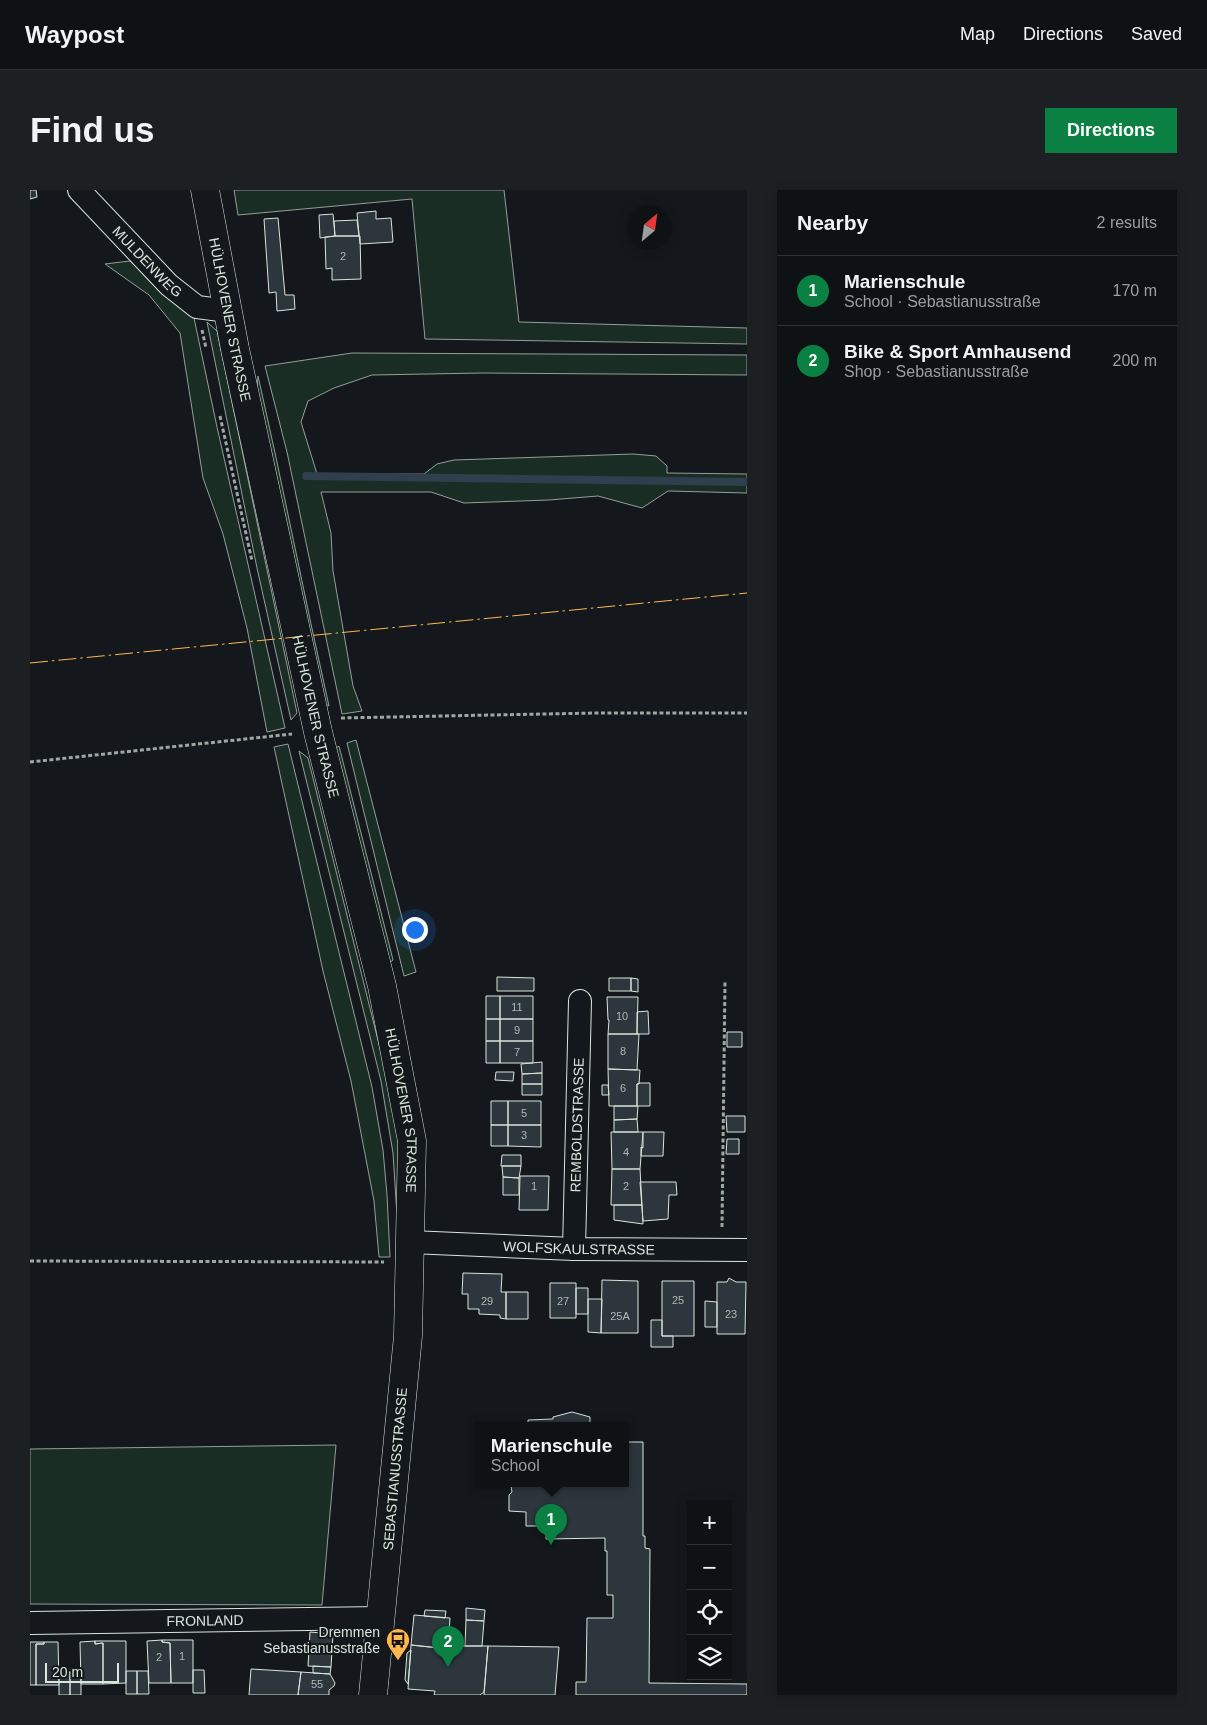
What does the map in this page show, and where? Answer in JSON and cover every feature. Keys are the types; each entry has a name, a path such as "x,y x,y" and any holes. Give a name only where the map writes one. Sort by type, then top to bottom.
{"main road":[{"name":"HÜLHOVENER STRASSE","path":"206,190 228,311 320,738 382,986 412,1141 410,1252"},
{"name":"SEBASTIANUSSTRASSE","path":"373,1695 408,1336 410,1252"}],"street":[{"name":"MULDENWEG","path":"79,190 169,285 197,308 228,311"},
{"name":"REMBOLDSTRASSE","path":"574,1249 580,1001"},
{"name":"WOLFSKAULSTRASSE","path":"410,1252 574,1249 747,1250"},
{"name":"FRONLAND","path":"30,1623 381,1618"}],"path":[{"path":"320,738 336,719 344,718 595,713 747,713"},
{"path":"30,762 290,734 292,744"},
{"path":"721,1250 725,982"},
{"path":"30,1261 410,1252"}],"green space":[{"path":"234,190 504,190 519,322 747,328 747,344 425,339 412,199 238,215"},
{"path":"130,261 194,318 285,728 267,732 247,628 223,534 203,478 180,333 149,295 105,264"},
{"path":"207,322 217,331 297,713 291,720 257,568"},
{"path":"352,353 747,355 747,375 482,373 372,375 334,388 308,401 301,422 317,474 424,474 437,464 454,460 633,454 656,456 667,466 667,473 747,474 747,493 668,491 642,508 598,496 464,503 431,492 321,492 331,533 333,571 353,686 362,711 342,714 287,452 265,366"},
{"path":"258,376 329,706 322,702 256,397"},
{"path":"356,740 416,972 404,976 347,743"},
{"path":"288,744 372,1087 383,1150 390,1257 379,1257 374,1201 351,1081 323,971 274,747"},
{"path":"339,746 393,960 388,964 335,749"},
{"path":"299,751 308,758 392,1097 400,1155 398,1232 393,1153 381,1081"},
{"path":"336,1445 322,1605 30,1604 30,1449"}],"building":[{"path":"30,190 36,190 37,197 30,199"},
{"path":"376,211 376,219 391,218 393,242 360,244 357,213"},
{"path":"333,214 335,236 320,238 319,215"},
{"path":"278,218 285,295 294,295 295,309 277,311 276,292 269,293 264,219"},
{"path":"357,220 359,236 335,236 334,221"},
{"path":"360,236 361,279 332,280 332,268 326,269 325,237"},
{"path":"497,977 534,978 534,991 497,991"},
{"path":"609,978 631,978 631,991 609,991"},
{"path":"631,978 638,979 638,992 631,991"},
{"path":"486,996 500,996 500,1019 486,1019"},
{"path":"500,996 533,996 533,1019 500,1019"},
{"path":"607,997 638,997 637,1034 608,1034"},
{"path":"648,1011 649,1034 637,1034 637,1012"},
{"path":"486,1019 500,1019 500,1041 486,1041"},
{"path":"500,1019 533,1019 533,1041 500,1041"},
{"path":"727,1032 742,1032 742,1047 727,1047"},
{"path":"608,1034 639,1034 637,1070 608,1069"},
{"path":"486,1041 500,1041 500,1063 486,1063"},
{"path":"500,1041 533,1041 533,1063 500,1063"},
{"path":"542,1062 542,1073 522,1074 521,1064"},
{"path":"608,1069 640,1070 639,1084 637,1084 637,1106 609,1106"},
{"path":"496,1072 514,1072 513,1081 495,1080"},
{"path":"542,1073 542,1084 522,1084 522,1074"},
{"path":"650,1083 650,1106 637,1106 637,1084"},
{"path":"522,1084 542,1084 542,1095 522,1095"},
{"path":"602,1085 608,1085 609,1095 602,1095"},
{"path":"491,1101 508,1101 508,1125 491,1125"},
{"path":"508,1101 541,1101 541,1125 508,1125"},
{"path":"614,1106 638,1106 637,1119 614,1120"},
{"path":"726,1116 745,1116 745,1132 727,1132"},
{"path":"637,1119 638,1132 614,1132 614,1120"},
{"path":"491,1125 508,1125 508,1146 491,1146"},
{"path":"508,1125 541,1125 541,1147 508,1146"},
{"path":"611,1132 643,1132 640,1169 612,1169"},
{"path":"643,1132 664,1132 663,1156 641,1156"},
{"path":"727,1139 739,1139 739,1154 726,1154"},
{"path":"502,1155 521,1155 521,1166 501,1166"},
{"path":"502,1166 521,1166 519,1178 503,1177"},
{"path":"612,1169 640,1169 642,1205 611,1205"},
{"path":"520,1176 549,1176 548,1210 519,1210"},
{"path":"503,1177 519,1178 519,1195 503,1195"},
{"path":"640,1182 676,1182 677,1195 669,1195 668,1219 643,1221"},
{"path":"614,1205 642,1205 643,1224 614,1220"},
{"path":"463,1273 502,1274 501,1292 506,1292 506,1319 500,1318 500,1315 479,1314 479,1309 468,1309 468,1294 462,1294"},
{"path":"729,1278 736,1282 746,1282 745,1334 717,1334 717,1282 727,1282"},
{"path":"602,1280 638,1281 638,1333 601,1333"},
{"path":"662,1281 694,1281 694,1336 662,1336"},
{"path":"550,1283 576,1283 576,1318 550,1318"},
{"path":"576,1288 588,1288 588,1314 576,1314"},
{"path":"506,1292 528,1292 528,1319 506,1319"},
{"path":"588,1299 602,1299 601,1333 588,1332"},
{"path":"705,1301 717,1302 717,1327 705,1327"},
{"path":"651,1320 662,1320 662,1336 673,1336 673,1347 651,1347"},
{"path":"572,1412 590,1417 590,1422 528,1422 528,1420 553,1419 553,1417"},
{"path":"629,1442 643,1442 643,1536 645,1536 645,1548 650,1549 649,1683 747,1684 747,1695 576,1695 576,1682 586,1682 587,1618 613,1618 613,1595 607,1595 607,1551 605,1551 605,1538 546,1539 546,1526 526,1526 526,1512 509,1511 509,1495 512,1492 511,1487 629,1487"},
{"path":"466,1608 485,1610 484,1621 466,1620"},
{"path":"425,1610 446,1611 445,1618 424,1616"},
{"path":"414,1615 450,1618 449,1633 441,1632 439,1648 411,1645"},
{"path":"466,1620 484,1621 482,1646 465,1646"},
{"path":"310,1632 333,1634 331,1667 308,1666"},
{"path":"162,1640 193,1640 193,1683 171,1683 170,1643 162,1642"},
{"path":"162,1640 162,1642 170,1643 171,1683 149,1683 147,1641"},
{"path":"95,1641 126,1641 126,1683 103,1684 103,1643 95,1644"},
{"path":"95,1641 95,1644 103,1643 103,1684 81,1684 80,1642"},
{"path":"30,1642 44,1642 44,1644 36,1644 36,1685 30,1685"},
{"path":"44,1642 58,1642 59,1685 36,1685 36,1644 44,1644"},
{"path":"411,1645 440,1648 440,1646 488,1646 484,1692 480,1695 434,1695 435,1691 408,1689"},
{"path":"488,1646 559,1647 555,1695 484,1695"},
{"path":"411,1650 408,1684 405,1680 407,1653"},
{"path":"313,1666 331,1667 330,1674 313,1673"},
{"path":"251,1669 301,1672 298,1695 249,1695"},
{"path":"193,1670 204,1670 205,1693 193,1693"},
{"path":"126,1671 137,1671 137,1694 126,1694"},
{"path":"137,1671 148,1671 149,1694 137,1694"},
{"path":"59,1672 70,1672 70,1695 59,1695"},
{"path":"70,1672 81,1672 81,1695 70,1695"},
{"path":"301,1672 330,1674 335,1683 329,1690 329,1695 298,1695"}],"waterway":[{"path":"306,476 747,482"}],"power":[{"path":"30,663 747,593"}],"place":[{"name":"Marienschule","path":"551,1545"},
{"name":"Dremmen Sebastianusstraße","path":"398,1661"},
{"name":"Bike & Sport Amhausend","path":"448,1667"}]}
